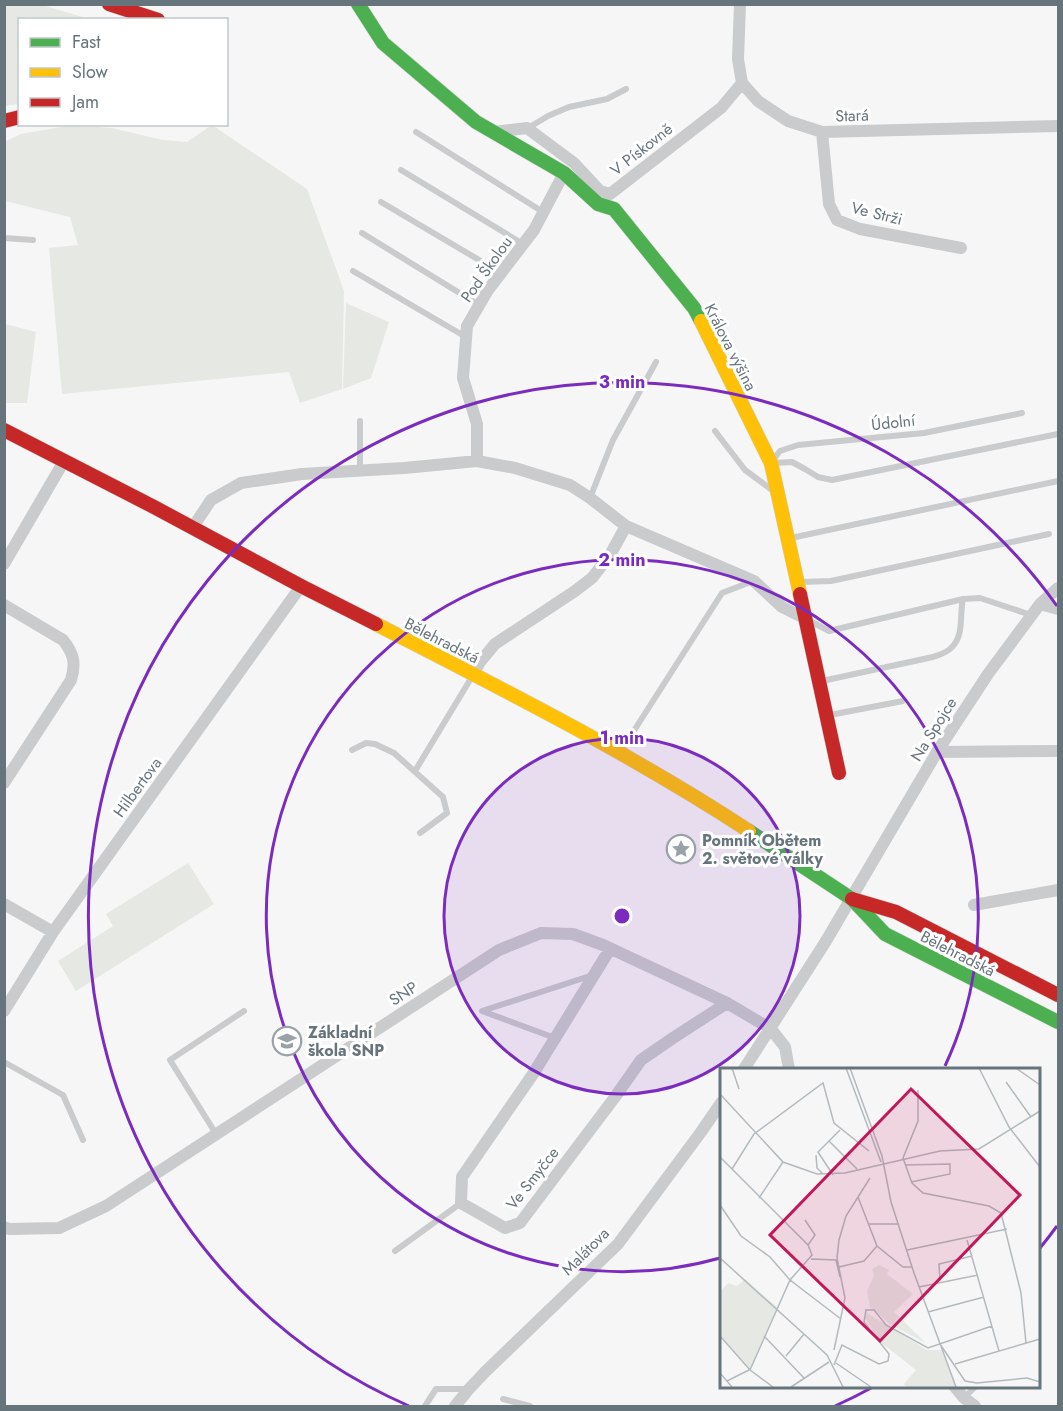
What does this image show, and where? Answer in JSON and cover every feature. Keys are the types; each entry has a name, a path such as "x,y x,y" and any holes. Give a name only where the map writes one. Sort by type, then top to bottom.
{"street":[{"path":"109,4 152,18"},
{"name":"Králova výšina","path":"358,4 383,43 476,122 564,173 598,204 614,209 694,308 771,463 839,773"},
{"path":"740,4 738,59 742,83"},
{"name":"V Pískovně","path":"527,128 574,163 600,191 610,194 721,108 742,83"},
{"name":"Stará","path":"742,83 758,101 788,122 822,132 1059,126"},
{"path":"494,132 527,128"},
{"name":"Ve Strži","path":"822,132 829,204 837,220 860,229 961,248"},
{"name":"Pod Školou","path":"477,461 477,424 463,378 467,326 488,290 534,230 564,173"},
{"name":"Bělehradská","path":"4,430 620,752 706,803 852,899 885,934 1059,1022"},
{"path":"4,564 64,461"},
{"path":"193,527 211,500 241,483 302,474 477,461 514,468 570,486 590,498 626,526 754,581 782,607 804,618"},
{"path":"473,674 495,644 592,578 610,555 626,526"},
{"name":"Hilbertova","path":"4,1011 52,932 301,586"},
{"name":"Na Spojce","path":"852,899 937,752 988,674 1040,604 1059,588"},
{"path":"1040,604 1059,609"},
{"path":"4,605 63,640 70,649 74,671 71,680 4,783"},
{"path":"937,752 1059,750"},
{"path":"974,905 1059,891"},
{"path":"745,1068 852,899"},
{"name":"Bělehradská","path":"852,899 896,912 1059,995"},
{"path":"4,904 52,932"},
{"name":"SNP","path":"4,1227 9,1229 59,1228 106,1206 499,950 541,933 573,934 610,948 727,1003 771,1029"},
{"path":"461,1203 462,1178 533,1074 610,948"},
{"name":"Ve Smyčce","path":"461,1203 505,1228 520,1223 641,1060 727,1003"},
{"path":"771,1029 785,1047 789,1068"},
{"name":"Malátova","path":"455,1407 469,1389 618,1244 720,1105"},
{"path":"955,1387 975,1407"}],"lane":[{"path":"527,128 569,107 607,99 626,89"},
{"path":"416,132 544,212"},
{"path":"401,170 524,244"},
{"path":"381,202 501,273"},
{"path":"362,233 479,305"},
{"path":"4,238 33,240"},
{"path":"353,271 466,338"},
{"path":"590,498 613,440 656,362"},
{"name":"Údolní","path":"771,463 780,451 798,445 924,433 1022,413"},
{"path":"360,421 360,471"},
{"path":"715,431 745,470 778,494"},
{"path":"771,463 792,462 818,477 832,480 1059,434"},
{"path":"788,539 1059,481"},
{"path":"797,582 831,581 1049,534"},
{"path":"620,752 722,593 754,581"},
{"path":"804,618 830,631 963,599 980,598 1031,615"},
{"path":"819,682 933,657 949,650 961,631 963,599"},
{"path":"415,771 473,674"},
{"path":"826,716 903,700"},
{"path":"351,750 366,743 375,744 394,753 443,797 447,813 420,833"},
{"path":"555,1038 482,1011 594,975"},
{"path":"216,1134 170,1060 244,1011"},
{"path":"4,1062 63,1095 83,1140"},
{"path":"395,1251 461,1203"},
{"path":"964,1398 975,1387"},
{"path":"425,1407 436,1389 469,1389"},
{"path":"503,1399 530,1407"}],"shaded area":[{"path":"4,5 42,5 87,18 18,18 18,104 5,106"},
{"path":"66,126 85,126 112,128 163,140 187,142 213,126 307,189 344,291 342,389 300,403 289,372 62,394 49,248 78,245 70,217 5,201 4,142 21,134"},
{"path":"346,303 389,322 371,378 343,389"},
{"path":"5,324 36,332 27,403 5,403"},
{"path":"188,863 214,904 76,991 58,961 113,926 106,914"}],"traffic: fast":[{"path":"358,4 383,43 476,122 564,173 598,204 614,209 694,308 701,321"},
{"path":"749,831 852,899 885,934 1058,1022"}],"traffic: slow":[{"path":"701,321 771,463 800,594"},
{"path":"376,624 612,748 749,831"}],"traffic: jam":[{"path":"109,4 152,18"},
{"path":"4,121 18,118"},
{"path":"4,430 376,624"},
{"path":"800,594 839,773"},
{"path":"852,899 896,912 1058,995"}],"place":[{"name":"Pomník Obětem 2. světové války","path":"681,849"},
{"name":"Základní škola SNP","path":"287,1041"}]}
